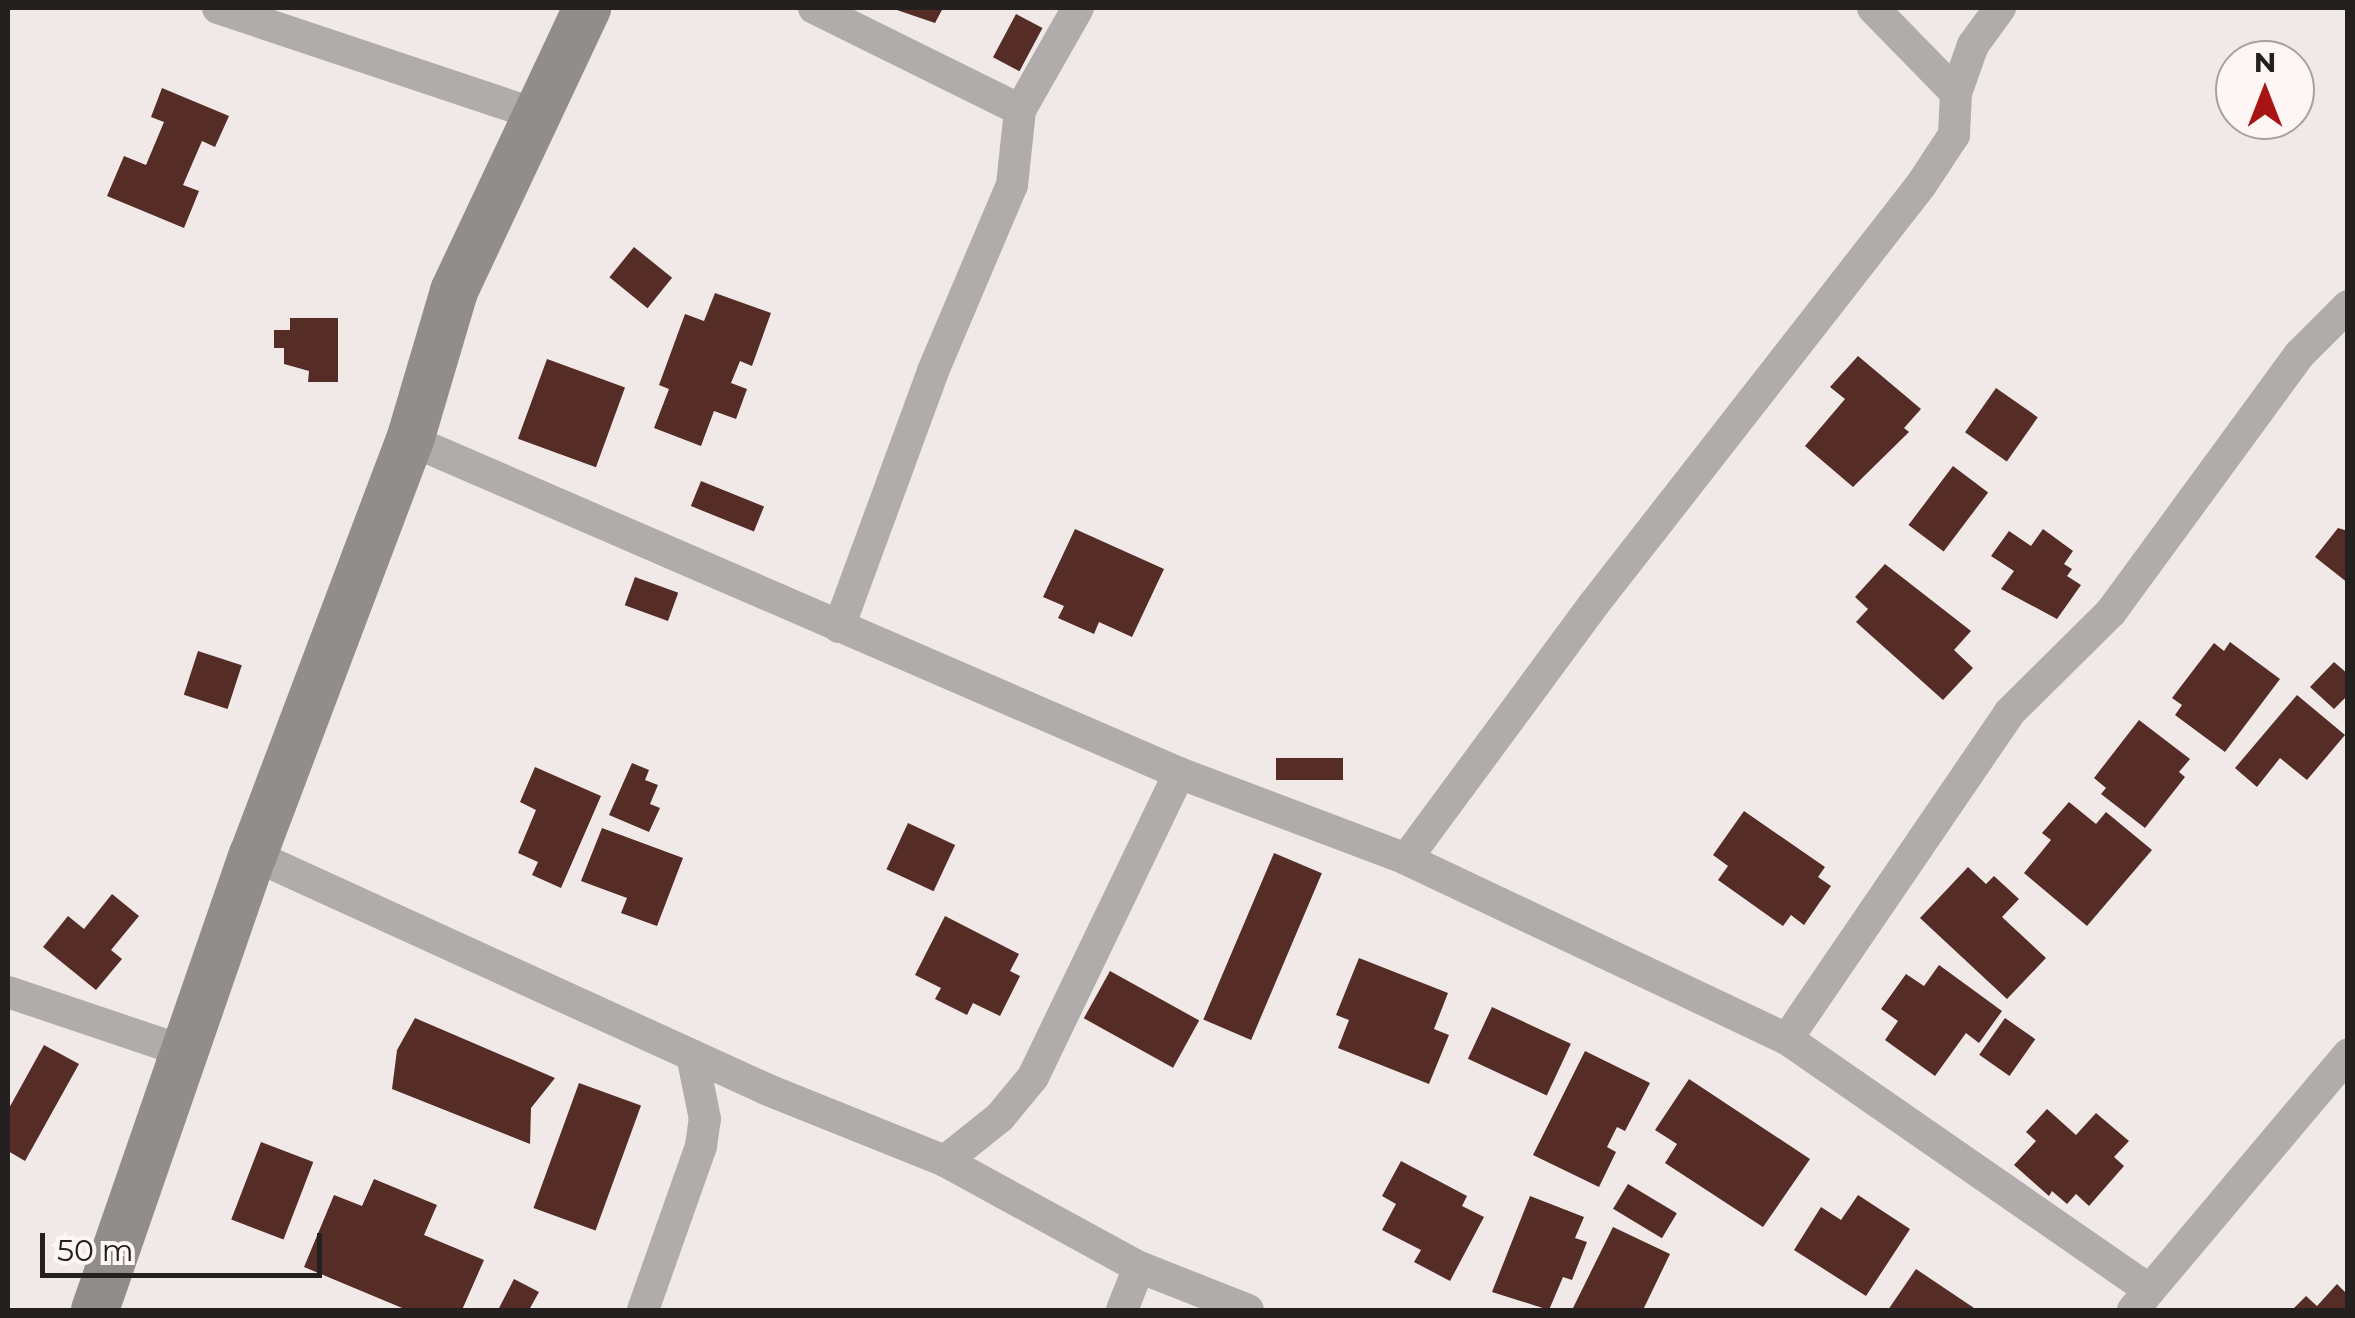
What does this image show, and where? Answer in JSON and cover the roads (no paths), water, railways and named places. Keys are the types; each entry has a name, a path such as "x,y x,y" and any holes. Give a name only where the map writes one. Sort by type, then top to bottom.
{"street":[{"path":"218,8 538,115"},
{"path":"95,1310 253,854 410,440 454,291 587,8"},
{"path":"814,8 1020,110"},
{"path":"838,627 933,371 1012,184 1020,110 1078,8"},
{"path":"1873,8 1956,94"},
{"path":"1406,859 1594,604 1921,184 1954,134 1956,94 1972,45 2000,8"},
{"path":"1787,1039 2009,713 2111,612 2300,354 2348,306"},
{"path":"410,440 1179,774 1406,859 1787,1039 2141,1300 2348,1055"},
{"path":"945,1160 1000,1117 1034,1077 1179,774"},
{"path":"253,854 692,1055 945,1160 1139,1267 1248,1310"},
{"path":"8,992 186,1052"},
{"path":"644,1310 701,1146 705,1120 692,1055"},
{"path":"1122,1310 1139,1267"}]}
